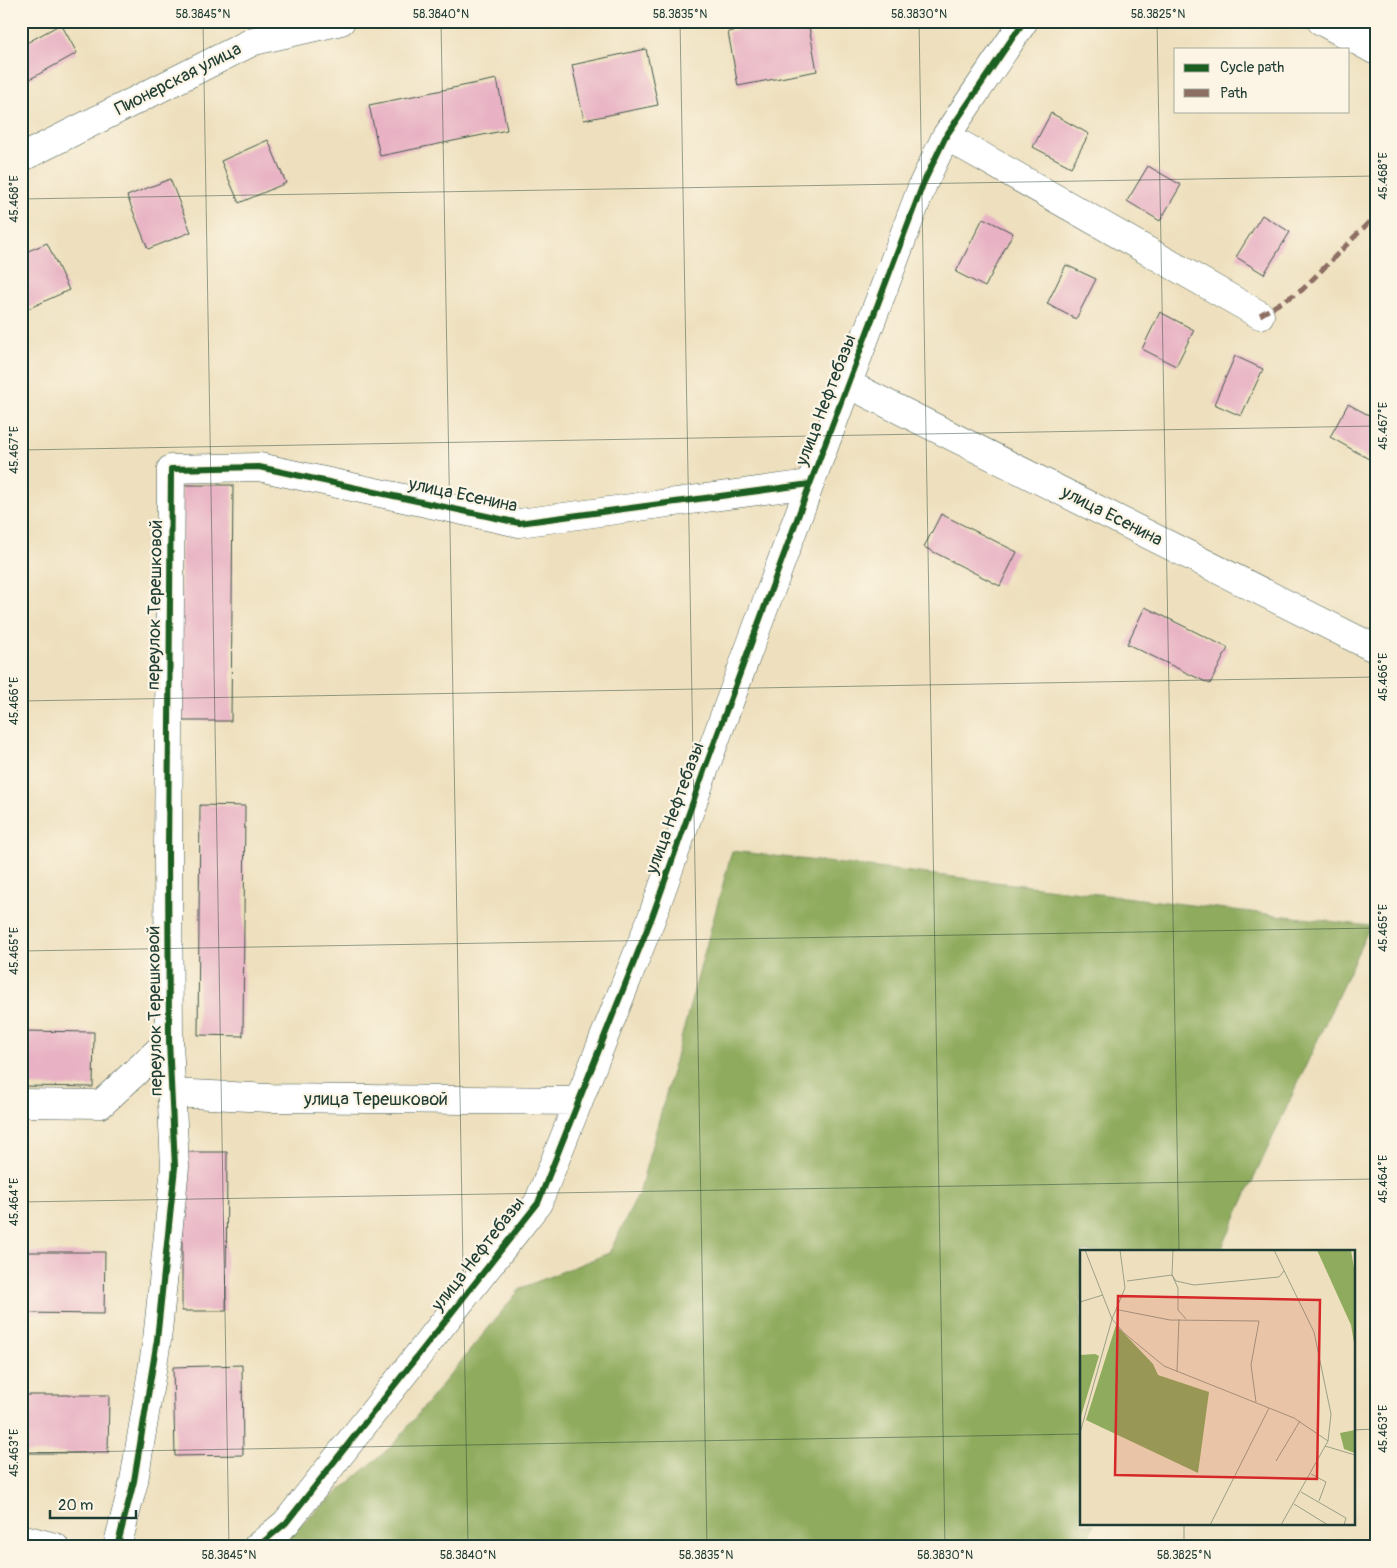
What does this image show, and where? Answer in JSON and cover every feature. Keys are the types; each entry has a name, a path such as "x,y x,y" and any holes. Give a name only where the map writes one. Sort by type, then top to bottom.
{"street":[{"name":"Пионерская улица","path":"21,158 254,41 342,21"},
{"name":"улица Нефтебазы","path":"257,1547 286,1522 538,1203 652,917 705,768 923,184 946,136 1024,21"},
{"path":"1321,21 1369,38"},
{"path":"946,136 1260,315"},
{"name":"улица Есенина","path":"848,384 1376,649"},
{"name":"улица Есенина","path":"171,469 259,467 519,523 810,484"},
{"name":"переулок Терешковой","path":"117,1547 134,1481 157,1340 175,1167 169,1041 168,856 171,469"},
{"path":"21,1103 101,1104 169,1041"},
{"name":"улица Терешковой","path":"172,1093 269,1098 580,1101"},
{"path":"21,1538 55,1547"}],"green space":[{"path":"732,851 1370,926 1221,1250 1080,1250 1080,1526 1093,1526 1084,1547 274,1547 392,1446 521,1288 609,1253 639,1193"}],"building":[{"path":"789,21 808,21 817,71 738,86 728,32"},
{"path":"61,24 77,53 21,84 21,46"},
{"path":"646,49 658,105 584,120 572,65"},
{"path":"497,79 507,130 380,156 369,105"},
{"path":"1051,113 1089,134 1071,167 1033,147"},
{"path":"268,140 286,183 239,203 221,161"},
{"path":"1148,166 1181,185 1160,221 1127,201"},
{"path":"170,179 191,232 148,249 127,196"},
{"path":"1262,215 1290,232 1264,274 1236,257"},
{"path":"983,218 1013,233 985,287 956,272"},
{"path":"47,243 69,290 21,312 21,254"},
{"path":"1066,265 1096,279 1076,319 1047,304"},
{"path":"1160,312 1194,330 1176,366 1142,349"},
{"path":"1235,356 1263,369 1241,416 1214,404"},
{"path":"1348,404 1376,419 1376,463 1330,437"},
{"path":"182,485 233,485 231,721 180,721"},
{"path":"941,514 1017,552 1000,586 924,547"},
{"path":"1145,607 1228,648 1210,684 1127,644"},
{"path":"200,805 245,806 243,1036 198,1035"},
{"path":"21,1031 94,1032 93,1087 21,1086"},
{"path":"182,1152 227,1152 226,1311 182,1311"},
{"path":"21,1252 105,1252 104,1314 21,1313"},
{"path":"242,1365 243,1455 175,1456 173,1367"},
{"path":"21,1395 109,1395 108,1453 21,1453"}],"marked path":[{"path":"1260,315 1302,290 1376,215"},
{"path":"21,1538 55,1547"}],"cycle path":[{"path":"257,1547 286,1523 538,1203 652,917 705,768 923,184 946,136 1024,21"},
{"path":"117,1547 134,1481 157,1340 175,1167 169,1041 168,856 171,469 259,467 519,523 810,484"}]}
